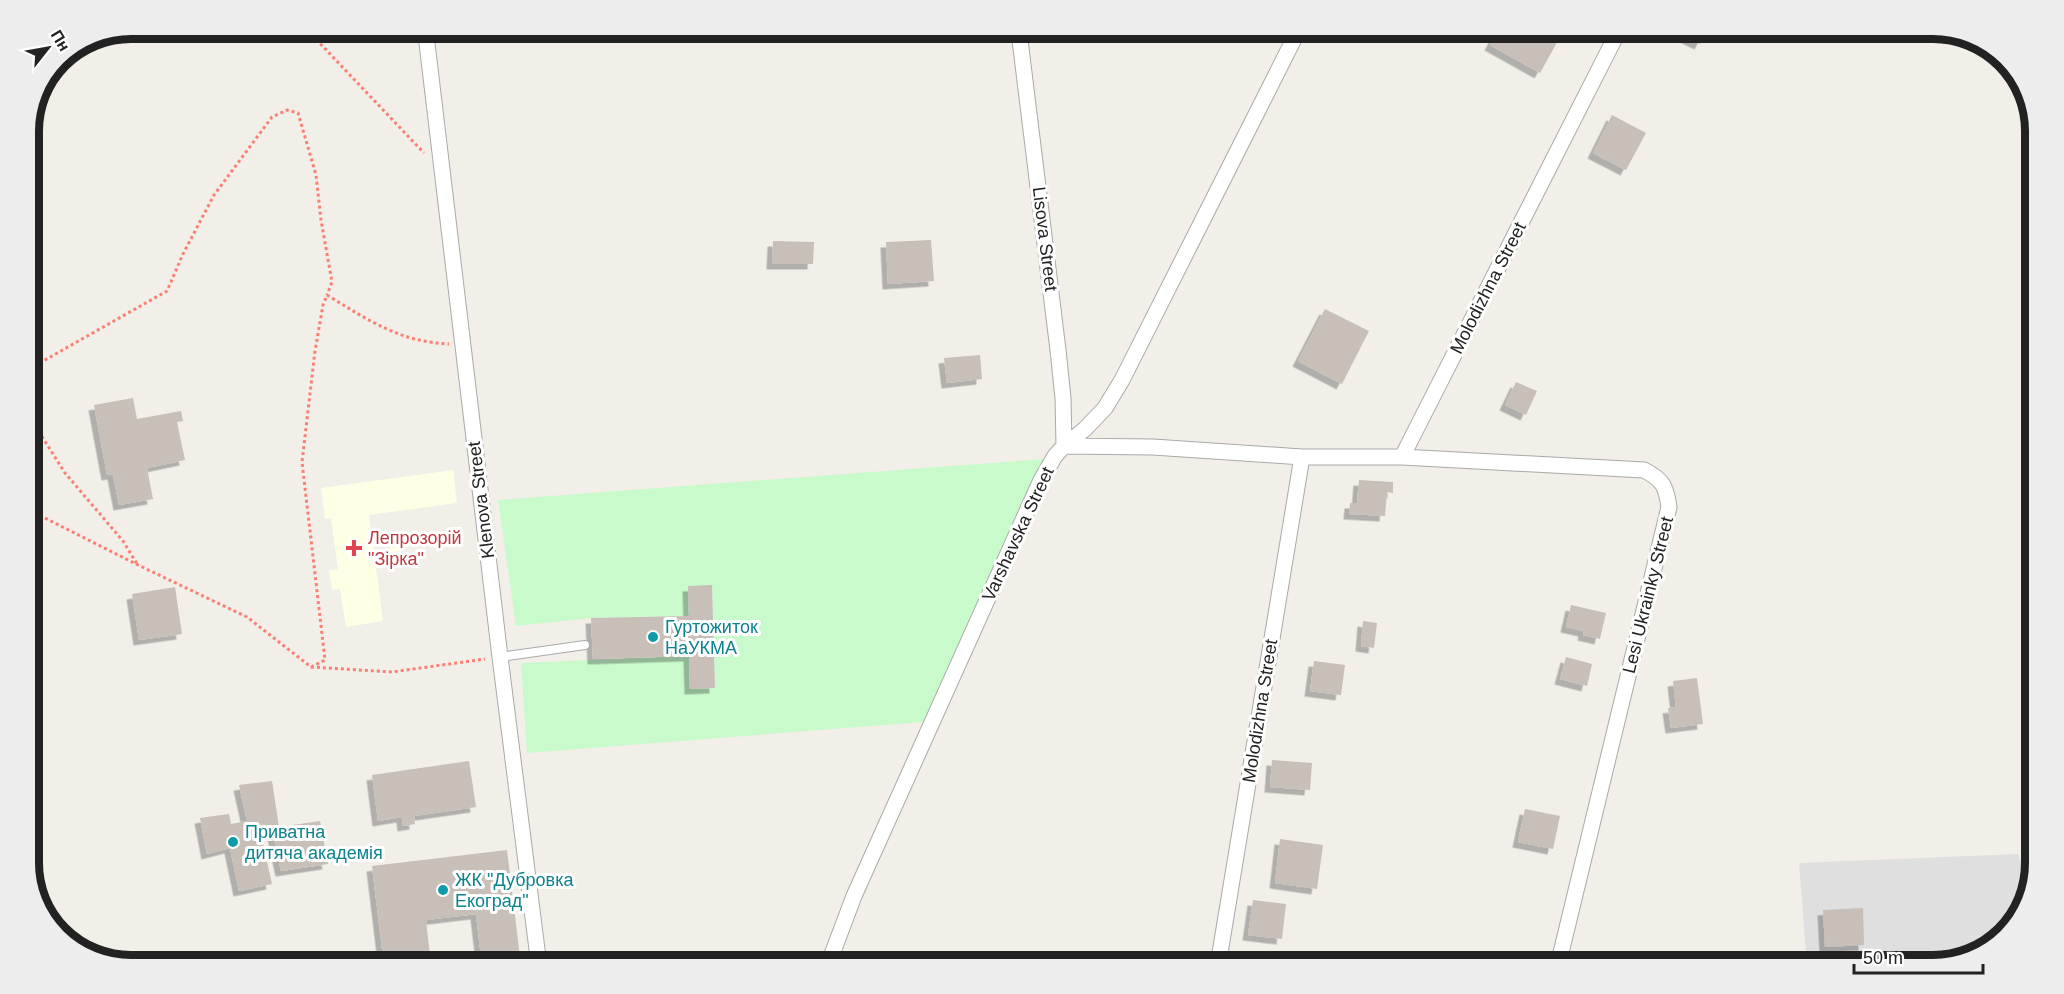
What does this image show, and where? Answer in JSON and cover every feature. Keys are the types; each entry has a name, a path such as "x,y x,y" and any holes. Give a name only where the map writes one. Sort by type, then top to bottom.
{"street":[{"name":"Klenova Street","path":"426,39 538,955"},
{"name":"Lisova Street","path":"1020,39 1058,350 1063,398 1064,446"},
{"name":"Varshavska Street","path":"832,955 854,896 1030,502 1048,467 1064,446 1105,408 1122,380 1294,39"},
{"name":"Molodizhna Street","path":"1402,457 1615,39"},
{"path":"1064,446 1153,447 1302,457 1402,457"},
{"name":"Molodizhna Street","path":"1220,955 1302,457"},
{"name":"Lesi Ukrainky Street","path":"1402,457 1644,470 1658,478 1667,492 1669,507 1561,955"}],"lane":[{"path":"500,657 585,645"}],"path":[{"path":"316,39 441,171"},
{"path":"39,363 167,291 183,254 214,195 272,117 287,110 298,113 316,175 332,282 323,305 315,351 302,462 326,660 311,667"},
{"path":"327,295 360,316 402,337 436,343 462,344"},
{"path":"39,432 65,473 123,541 138,565"},
{"path":"39,515 247,617 311,667 392,672 500,657"}],"shaded area":[{"name":"Лепрозорій \"Зірка\"","path":"453,470 457,503 369,515 374,550 398,547 401,565 376,568 383,621 346,627 340,589 332,590 329,570 338,569 331,518 325,519 321,488"},
{"path":"2018,854 2024,871 2022,887 2010,914 1994,932 1968,948 1933,955 1806,955 1799,863"}],"green space":[{"path":"1046,459 923,722 527,753 521,663 689,656 690,689 715,688 712,586 688,586 689,616 591,618 516,626 498,500"}],"building":[{"path":"1493,39 1559,39 1540,73 1490,45"},
{"path":"1690,39 1703,39 1700,44"},
{"path":"1612,115 1646,133 1626,170 1593,153"},
{"path":"931,240 934,281 888,284 886,242"},
{"path":"773,241 814,242 813,264 772,264"},
{"path":"1325,309 1369,331 1342,384 1298,361"},
{"path":"980,355 982,379 947,383 944,358"},
{"path":"1516,382 1537,391 1526,415 1505,405"},
{"path":"133,398 137,419 181,411 183,421 177,422 185,460 147,468 153,499 119,505 113,474 107,475 94,405"},
{"path":"1359,480 1393,482 1393,493 1387,492 1385,516 1349,514 1350,503 1357,503"},
{"name":"Гуртожиток НаУКМА","path":"712,585 715,688 690,689 689,656 593,659 591,618 689,616 688,586"},
{"path":"175,587 182,634 139,640 132,594"},
{"path":"1571,605 1606,613 1600,639 1583,635 1584,631 1566,627"},
{"path":"1363,621 1377,623 1374,648 1361,646"},
{"path":"1566,657 1592,664 1587,686 1560,679"},
{"path":"1314,661 1345,665 1341,695 1310,691"},
{"path":"1697,678 1703,724 1671,728 1668,708 1676,707 1673,681"},
{"path":"1272,760 1312,763 1310,790 1270,787"},
{"path":"469,761 476,807 414,816 415,824 403,826 402,817 378,821 372,775"},
{"name":"Приватна дитяча академiя","path":"272,781 279,827 320,821 328,864 281,871 273,834 261,835 272,884 239,891 230,848 207,854 200,818 229,814 231,824 247,821 239,785"},
{"path":"1525,809 1560,816 1553,849 1518,842"},
{"path":"1280,839 1323,845 1317,889 1275,883"},
{"name":"ЖК \"Дубровка Екоград\"","path":"507,850 520,955 481,955 476,914 426,920 430,955 383,955 372,866"},
{"path":"1253,900 1286,904 1282,939 1248,935"},
{"path":"1863,908 1864,945 1825,947 1823,910"}],"place":[{"name":"Лепрозорій \"Зірка\"","path":"354,548"},
{"name":"Гуртожиток НаУКМА","path":"653,637"},
{"name":"Приватна дитяча академiя","path":"233,842"},
{"name":"ЖК \"Дубровка Екоград\"","path":"443,890"}]}
